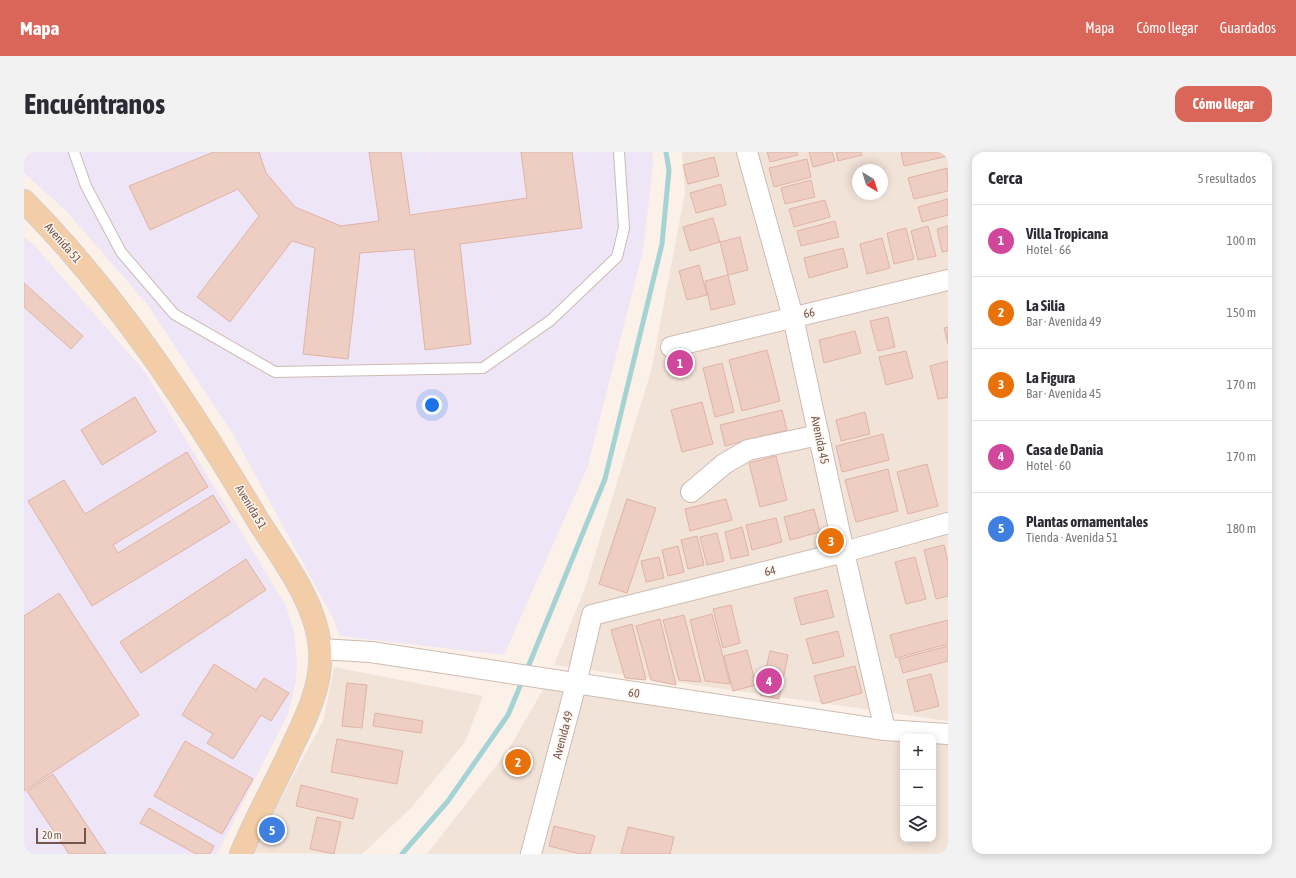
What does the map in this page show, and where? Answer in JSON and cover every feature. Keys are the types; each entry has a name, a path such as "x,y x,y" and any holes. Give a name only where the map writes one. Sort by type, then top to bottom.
{"main road":[{"name":"Avenida 51","path":"24,201 54,231 123,315 224,462 306,600 313,616 320,649 318,681 308,713 241,854"}],"street":[{"name":"Avenida 45","path":"747,152 793,317 844,552 885,730"},
{"name":"66","path":"671,347 948,280"},
{"path":"691,492 724,464 748,450 819,435"},
{"name":"64","path":"592,615 844,552 948,523"},
{"name":"Avenida 49","path":"531,854 576,684 592,615"},
{"name":"60","path":"320,649 371,652 885,730 948,734"}],"lane":[{"path":"74,152 86,186 121,252 174,314 275,372 483,368 551,320 617,257 624,228 619,152"}],"shaded area":[{"path":"24,152 652,152 653,164 643,251 587,468 504,655 340,636 334,620 233,434 147,304 66,211 24,173"},
{"path":"682,152 948,152 948,721 554,665 584,591 651,371 685,193"},
{"path":"24,237 35,246 145,372 286,606 294,631 297,663 296,681 288,714 217,854 24,854"},
{"path":"334,667 483,696 465,742 411,808 362,854 251,853 323,721"},
{"path":"544,688 900,739 900,842 936,842 936,740 948,741 948,854 427,854 507,752"}],"building":[{"path":"214,152 259,152 266,173 295,207 341,226 379,221 369,152 401,152 410,215 527,198 521,152 572,152 582,228 460,244 471,344 425,350 414,249 360,253 348,359 303,354 315,248 292,241 230,322 197,297 259,216 238,189 150,230 129,186"},
{"path":"767,152 797,152 798,155 770,162"},
{"path":"809,152 832,152 835,161 813,167"},
{"path":"836,152 861,152 862,155 838,161"},
{"path":"901,152 948,152 948,156 904,166"},
{"path":"714,157 719,176 688,184 683,165"},
{"path":"807,159 811,177 774,187 769,168"},
{"path":"947,168 948,191 914,199 908,178"},
{"path":"811,180 815,197 785,204 781,188"},
{"path":"721,184 726,205 696,213 690,193"},
{"path":"948,199 948,215 922,222 918,207"},
{"path":"825,200 830,217 794,227 789,209"},
{"path":"713,218 720,242 690,251 683,227"},
{"path":"835,221 839,237 801,246 797,231"},
{"path":"928,226 936,256 918,260 911,231"},
{"path":"948,226 948,251 942,252 937,229"},
{"path":"906,228 914,259 894,264 887,233"},
{"path":"740,237 748,270 728,275 720,242"},
{"path":"882,238 890,268 867,274 860,244"},
{"path":"843,248 848,267 809,278 804,258"},
{"path":"699,265 707,295 687,300 679,271"},
{"path":"728,275 735,304 711,310 705,281"},
{"path":"24,283 83,336 71,349 24,307"},
{"path":"888,317 895,347 878,351 870,321"},
{"path":"948,327 948,344 944,328"},
{"path":"855,331 861,353 824,363 819,340"},
{"path":"767,350 780,401 742,411 729,360"},
{"path":"906,351 913,378 886,385 879,357"},
{"path":"948,361 948,397 938,399 930,366"},
{"path":"722,363 734,412 715,417 703,368"},
{"path":"135,397 156,432 102,465 81,430"},
{"path":"702,402 713,444 682,452 671,410"},
{"path":"782,410 787,430 725,446 720,425"},
{"path":"865,412 870,434 841,441 836,420"},
{"path":"883,434 889,460 842,472 836,446"},
{"path":"187,452 208,487 113,545 118,553 213,495 230,522 92,606 28,501 64,480 85,514"},
{"path":"776,456 787,500 760,507 749,463"},
{"path":"927,464 938,506 908,514 897,472"},
{"path":"888,469 898,511 856,522 845,480"},
{"path":"627,499 656,508 627,593 599,584"},
{"path":"726,499 732,520 690,531 685,509"},
{"path":"814,509 820,532 790,540 784,517"},
{"path":"776,518 782,542 752,550 746,525"},
{"path":"742,527 749,555 731,559 725,532"},
{"path":"717,533 724,561 707,565 700,537"},
{"path":"697,536 704,565 688,569 681,540"},
{"path":"944,545 948,562 948,596 936,599 924,550"},
{"path":"678,546 684,572 668,576 662,550"},
{"path":"659,557 664,578 646,582 641,561"},
{"path":"915,557 926,599 906,604 895,562"},
{"path":"246,559 266,590 141,673 120,642"},
{"path":"827,590 834,617 801,625 794,598"},
{"path":"59,593 139,715 24,791 24,616"},
{"path":"731,605 740,643 723,648 713,609"},
{"path":"712,614 730,684 705,681 690,620"},
{"path":"684,615 701,682 679,680 663,620"},
{"path":"660,619 676,685 651,680 636,626"},
{"path":"948,620 948,644 896,658 890,635"},
{"path":"632,624 646,680 625,678 611,630"},
{"path":"838,631 844,656 813,664 806,639"},
{"path":"948,646 948,661 903,673 899,659"},
{"path":"747,650 756,685 733,691 724,656"},
{"path":"770,651 788,655 779,699 760,695"},
{"path":"214,664 256,690 264,678 289,693 271,721 261,715 233,759 207,743 213,734 182,715"},
{"path":"855,666 862,693 822,704 814,676"},
{"path":"931,674 939,706 915,712 907,680"},
{"path":"347,683 367,685 362,728 342,726"},
{"path":"375,713 423,721 421,733 373,726"},
{"path":"337,739 403,751 397,784 331,772"},
{"path":"185,741 253,779 222,834 154,796"},
{"path":"53,774 106,854 69,854 27,791"},
{"path":"301,785 358,799 353,819 296,806"},
{"path":"149,808 214,846 210,854 196,854 140,823"},
{"path":"317,817 341,822 334,854 310,849"},
{"path":"554,826 595,836 590,854 580,854 549,846"},
{"path":"628,827 674,837 670,854 621,854"}],"waterway":[{"path":"526,672 605,479 662,244 669,170 666,152"},
{"path":"402,854 448,801 508,715 523,679"}],"place":[{"name":"Villa Tropicana","path":"680,363"},
{"name":"La Figura","path":"831,541"},
{"name":"Casa de Dania","path":"769,681"},
{"name":"La Silia","path":"518,762"},
{"name":"Plantas ornamentales","path":"272,830"}]}
